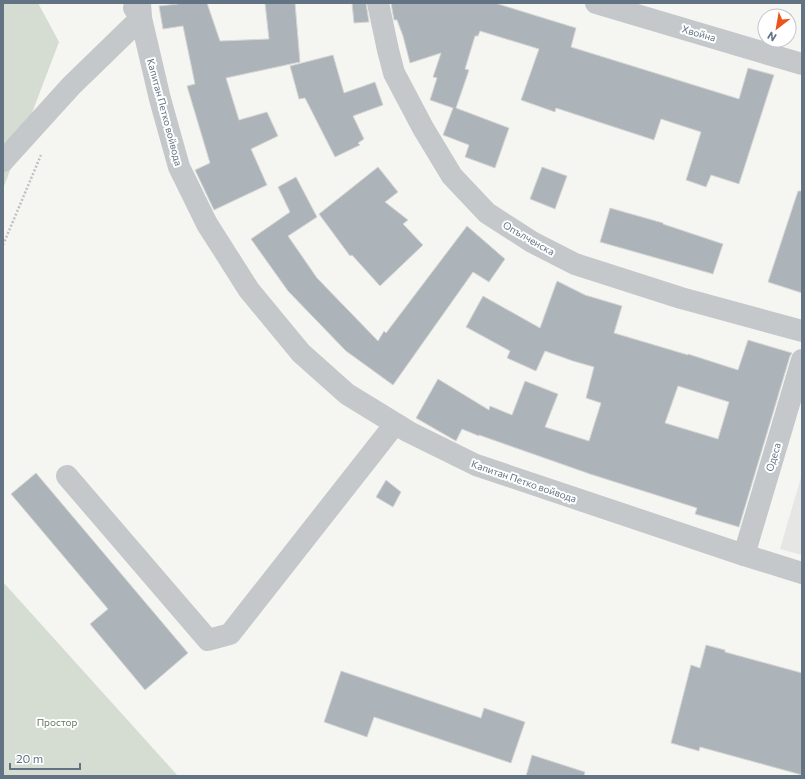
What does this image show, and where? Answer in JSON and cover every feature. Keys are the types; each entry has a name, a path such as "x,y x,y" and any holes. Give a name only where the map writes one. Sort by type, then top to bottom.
{"street":[{"name":"Опълченска","path":"378,3 394,73 408,101 452,176 487,213 532,242 575,264 681,298 802,331"},
{"name":"Хвойна","path":"596,3 802,64"},
{"path":"3,161 71,86 137,8"},
{"name":"Капитан Петко войвода","path":"137,8 179,167 207,224 249,290 301,353 347,394 409,432 476,465 802,573"},
{"name":"Одеса","path":"744,555 802,360"},
{"path":"67,476 208,640 230,634 395,424"}],"path":[{"path":"3,245 43,151"}],"shaded area":[{"path":"802,474 802,555 780,549"}],"green space":[{"path":"3,3 38,3 59,42 3,189"},
{"name":"Простор","path":"3,582 178,776 3,776"}],"building":[{"path":"178,3 207,3 220,41 269,39 265,3 295,3 300,62 226,78 239,120 267,112 278,136 251,149 267,185 214,210 195,170 210,163 187,86 195,84 183,26 163,29 159,6"},
{"path":"352,3 366,3 369,22 354,23"},
{"path":"391,3 495,3 576,28 571,47 739,99 748,68 774,75 739,184 711,175 706,187 686,180 701,132 661,119 654,140 556,108 555,112 521,100 539,49 480,31 478,36 475,36 465,69 469,70 456,108 509,128 495,168 465,157 469,145 443,135 453,108 430,100 437,78 433,77 441,53 410,63 403,36 397,20 394,20"},
{"path":"333,55 344,93 375,82 383,105 353,116 364,139 358,143 360,145 335,157 305,98 299,99 290,66"},
{"path":"378,167 398,192 385,202 408,220 403,224 423,245 380,286 352,255 350,256 319,214"},
{"path":"542,167 567,176 555,209 530,199"},
{"path":"296,177 317,217 288,236 317,278 378,341 384,331 386,333 467,226 505,259 489,282 473,272 393,385 346,351 288,291 251,239 290,212 278,187"},
{"path":"798,191 802,191 802,293 768,282"},
{"path":"610,208 663,223 723,244 713,274 600,242"},
{"path":"557,281 585,295 622,306 614,333 738,370 748,340 792,353 739,527 695,514 697,508 590,474 462,429 456,441 416,418 438,379 489,410 490,406 512,415 525,381 558,394 545,427 589,441 601,403 586,398 594,367 545,351 536,371 507,358 510,351 466,327 483,296 540,328","holes":["678,386 729,402 718,439 665,423"]},
{"path":"36,473 188,653 145,690 90,624 108,609 11,494"},
{"path":"386,480 401,492 393,507 376,497"},
{"path":"706,645 725,650 725,652 802,673 802,775 700,747 699,751 671,743 691,665 700,668"},
{"path":"341,671 481,718 484,708 525,722 511,763 374,717 367,737 324,722"},
{"path":"532,755 585,772 584,776 526,776"}]}
